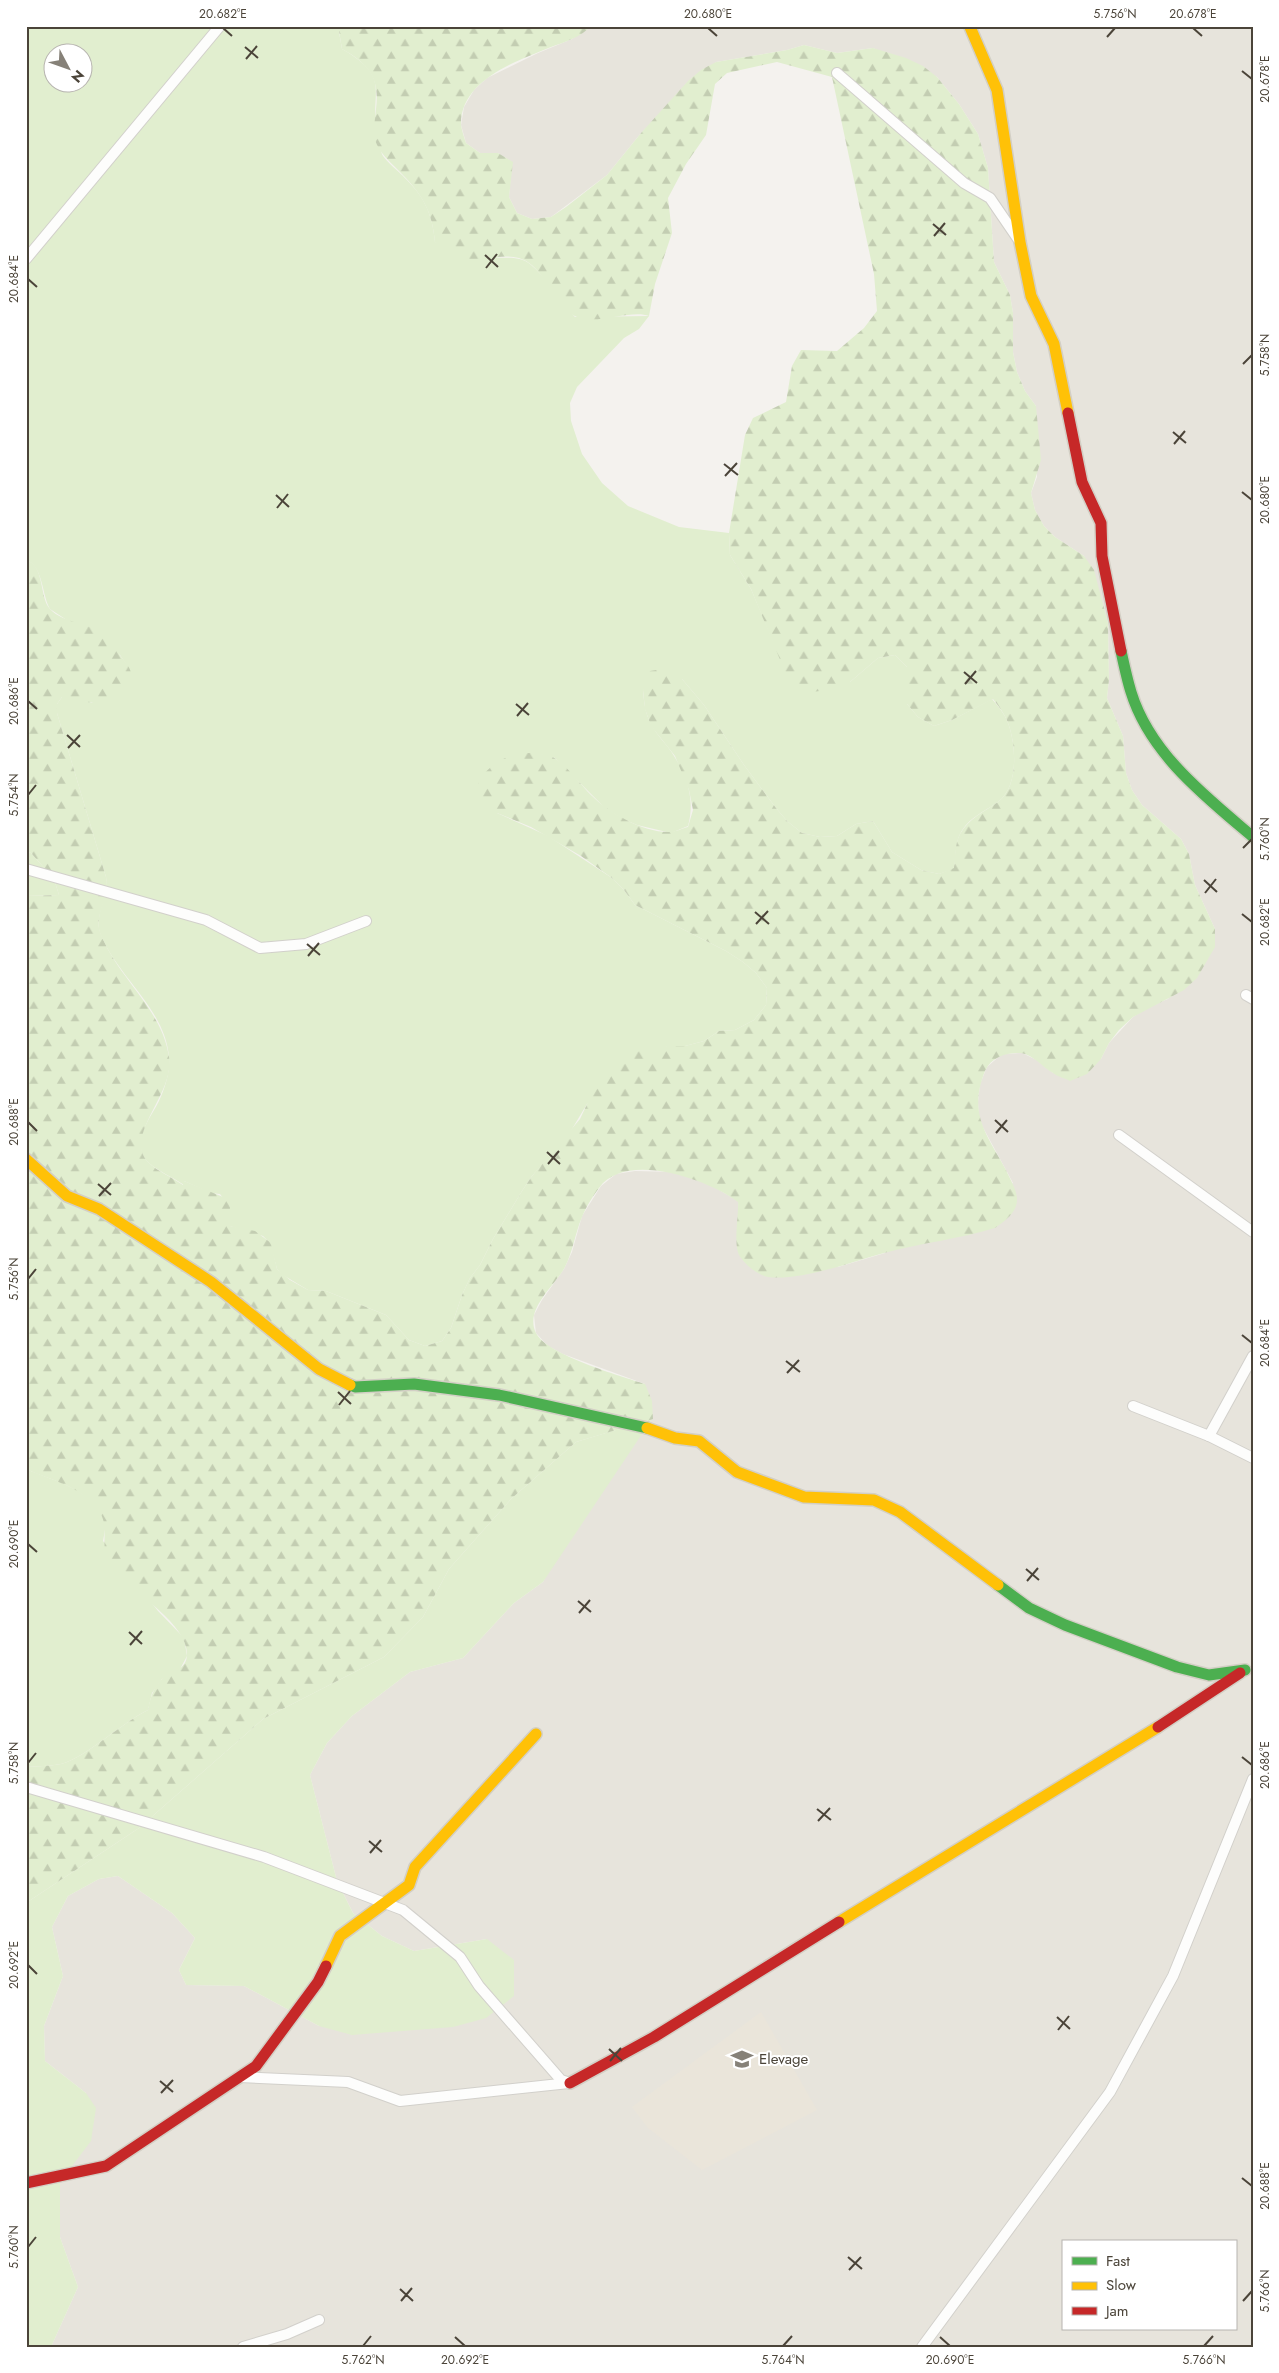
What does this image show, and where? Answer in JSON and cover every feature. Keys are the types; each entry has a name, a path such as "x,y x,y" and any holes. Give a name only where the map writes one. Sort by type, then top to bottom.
{"street":[{"path":"26,260 220,26"},
{"path":"970,27 997,90 1020,242 1031,296 1054,344 1082,482 1101,523 1102,556 1108,593 1131,693 1146,724 1164,751 1193,786 1253,837"},
{"path":"837,73 957,177 990,198 1020,242"},
{"path":"26,869 206,920 260,948 306,944 366,921"},
{"path":"1119,1135 1253,1232"},
{"path":"26,1159 68,1196 99,1209 210,1282 319,1369 355,1387 414,1384 498,1395 655,1430 675,1438 699,1441 737,1472 753,1479 804,1497 874,1500 900,1512 1029,1608 1066,1625 1177,1667 1208,1675 1249,1669"},
{"path":"1209,1436 1253,1356"},
{"path":"1133,1406 1209,1436 1253,1458"},
{"path":"239,2077 348,2082 400,2101 570,2083 654,2037 736,1988 873,1900 1136,1741 1249,1669"},
{"path":"26,2183 106,2166 256,2066 318,1982 340,1936 409,1885 415,1867 536,1734"},
{"path":"922,2347 1110,2092 1173,1976 1253,1779"},
{"path":"26,1787 264,1857 403,1910 460,1957 479,1986 562,2080 570,2083"},
{"path":"243,2347 287,2334 319,2320"}],"shaded area":[{"path":"591,26 1253,26 1253,2347 51,2347 78,2287 60,2237 60,2182 86,2093 45,2061 44,2026 63,1976 52,1927 68,1896 99,1879 118,1876 172,1913 195,1938 179,1970 186,1985 244,1986 319,2026 487,1939 414,1951 382,1936 353,1913 337,1881 310,1775 327,1743 352,1716 410,1672 463,1658 514,1603 543,1582 645,1384 563,1354 548,1346 536,1333 534,1315 564,1269 572,1252 582,1216 601,1186 616,1174 635,1171 674,1172 709,1184 738,1201 739,1219 838,1267 885,1253 1013,1183 979,1120 980,1084 987,1067 1002,1054 1022,1053 1039,1061 1053,1073 1101,1059 1109,1043 1133,1017 1150,1006 1168,999 1215,929 1195,885 1189,854 1181,839 1142,805 1132,790 1126,773 1123,736 1107,698 1109,680 1108,623 1084,556 1055,537 1044,526 1035,510 1031,493 1037,477 1036,406 1025,391 1017,372 1013,352 1013,313 1010,295 994,262 988,168 978,134 959,104 937,77 873,48 837,53 804,45 787,50 716,62 641,133 607,175 551,217 532,219 517,213 509,197 512,162 498,153 480,153 466,143 461,125 464,107 474,90 487,78 572,39"},
{"name":"Elevage","path":"761,2012 817,2110 702,2170 648,2128 632,2107"}],"green space":[{"path":"26,26 344,26 339,32 342,49 368,69 374,78 376,88 375,122 382,154 410,183 426,205 432,222 435,242 485,256 516,258 526,261 542,276 575,317 649,316 639,329 624,338 577,387 570,403 571,421 582,454 602,483 628,506 679,527 729,533 730,555 751,589 779,655 850,682 878,658 895,655 907,667 907,704 918,717 934,726 952,720 992,699 1003,713 1010,729 1014,757 1012,778 1005,795 998,802 972,819 960,834 957,842 954,869 939,874 921,870 892,852 873,821 856,824 837,836 820,837 802,833 787,821 776,808 744,765 704,705 682,679 643,690 649,720 656,733 672,752 679,764 689,790 691,808 688,826 671,833 637,825 621,818 605,808 555,758 539,754 497,813 548,836 612,878 635,905 726,951 743,962 756,973 767,988 766,1005 754,1020 735,1030 719,1031 704,1041 685,1046 667,1046 587,1104 569,1134 532,1176 522,1191 493,1239 480,1265 470,1278 451,1328 442,1341 425,1346 409,1340 386,1315 326,1291 308,1290 283,1275 277,1269 270,1243 263,1236 230,1226 230,1207 220,1194 211,1193 184,1181 184,1185 153,1166 143,1155 141,1140 143,1132 159,1101 168,1074 169,1058 166,1040 150,1009 108,949 100,933 99,919 106,877 57,713 57,704 62,697 72,697 92,703 126,664 120,655 50,609 39,574 32,563 26,560"},
{"path":"344,26 591,26 572,39 522,59 493,74 480,84 470,96 463,109 461,125 466,143 480,153 498,153 513,162 509,197 517,213 532,219 551,217 607,175 641,133 688,81 701,70 716,62 787,50 804,45 837,53 873,48 906,58 923,66 937,77 959,104 978,134 988,168 994,262 1010,295 1013,313 1013,352 1017,372 1025,391 1036,406 1041,460 1031,493 1035,510 1044,526 1055,537 1084,556 1094,570 1108,623 1109,680 1107,698 1123,736 1126,773 1132,790 1142,805 1181,839 1189,854 1195,885 1215,929 1215,947 1197,978 1184,990 1133,1017 1119,1030 1109,1043 1101,1059 1087,1074 1070,1081 1055,1074 1030,1056 1021,1053 1010,1053 1000,1056 991,1062 985,1071 980,1086 979,1111 986,1134 1011,1180 1017,1198 1013,1212 995,1228 884,1253 811,1274 768,1277 750,1267 738,1253 736,1239 738,1202 708,1185 668,1172 628,1171 612,1177 599,1188 586,1209 565,1267 542,1298 534,1315 533,1324 536,1333 554,1349 586,1364 645,1384 652,1401 653,1419 576,1442 511,1499 449,1569 423,1617 384,1657 263,1719 139,1828 26,1903 26,1767 57,1765 71,1760 148,1710 156,1686 165,1676 178,1670 184,1664 187,1654 185,1643 170,1621 116,1573 109,1563 105,1546 104,1523 96,1507 81,1493 72,1488 26,1469 26,896 59,895 54,879 31,853 26,851 26,560 36,568 44,597 50,609 55,614 106,635 128,665 131,673 129,684 116,696 95,703 62,697 57,704 57,713 106,877 106,892 99,919 100,932 117,964 158,1023 165,1039 169,1057 169,1071 165,1085 145,1127 142,1151 152,1166 183,1185 184,1181 228,1199 230,1226 255,1231 271,1243 277,1269 290,1280 308,1290 326,1291 386,1315 409,1340 425,1346 442,1341 451,1328 470,1278 480,1265 493,1239 522,1191 532,1176 580,1119 595,1087 606,1073 634,1052 667,1046 685,1046 704,1041 719,1031 735,1030 754,1020 766,1005 767,988 756,973 743,962 726,951 635,905 612,878 581,856 531,827 497,813 479,800 478,780 484,773 503,759 517,754 534,753 549,756 566,767 598,802 628,821 660,831 672,832 688,827 693,810 689,790 675,756 651,726 645,709 643,690 650,671 669,668 682,679 704,705 744,765 776,808 787,821 802,833 820,837 837,836 856,824 873,821 892,852 921,870 939,874 954,868 956,846 960,834 972,819 998,802 1005,795 1014,768 1009,725 1001,709 993,699 952,720 934,726 918,717 907,704 907,667 895,655 878,658 850,682 832,689 813,692 795,685 785,672 751,589 730,555 729,533 745,435 753,418 786,402 792,366 801,350 837,351 864,328 877,311 874,274 832,77 777,62 727,73 715,84 706,135 686,164 668,198 672,233 655,284 649,316 634,314 585,319 570,313 564,307 535,268 529,263 512,257 466,259 457,257 435,242 431,220 424,202 413,186 385,156 375,140 374,125 377,98 374,80 366,66 342,49 339,31"},
{"path":"26,851 31,853 54,879 59,895 26,896"},
{"path":"652,1419 543,1582 514,1603 463,1658 410,1672 352,1716 327,1743 310,1775 337,1881 353,1913 382,1936 414,1951 487,1939 514,1960 514,1996 486,2018 453,2027 352,2035 319,2026 244,1986 186,1985 179,1970 195,1938 172,1913 118,1876 99,1879 68,1896 52,1927 63,1976 44,2026 45,2061 86,2093 96,2108 91,2141 60,2182 60,2237 78,2287 51,2347 26,2347 26,1903 139,1828 263,1719 384,1657 423,1617 449,1569 511,1499 576,1442"},
{"path":"26,1469 60,1482 92,1501 100,1511 105,1522 103,1541 158,1611 184,1638 187,1656 179,1671 162,1679 152,1693 148,1710 71,1760 57,1765 26,1767"}],"traffic: fast":[{"path":"1121,651 1131,692 1151,735 1182,773 1253,837"},
{"path":"350,1385 355,1387 414,1384 499,1395 647,1428"},
{"path":"998,1585 1029,1608 1065,1625 1177,1667 1209,1675 1245,1670"}],"traffic: slow":[{"path":"970,27 997,90 1020,242 1031,296 1054,344 1068,413"},
{"path":"26,1159 67,1196 99,1209 211,1282 319,1369 350,1385"},
{"path":"647,1428 675,1438 699,1441 737,1472 804,1497 874,1500 900,1512 998,1585"},
{"path":"839,1922 1158,1727"},
{"path":"326,1966 340,1936 409,1885 415,1867 536,1734"}],"traffic: jam":[{"path":"1068,413 1082,482 1101,523 1102,556 1121,651"},
{"path":"1158,1727 1240,1673"},
{"path":"570,2083 654,2037 839,1922"},
{"path":"26,2183 106,2166 256,2066 318,1982 326,1966"}],"place":[{"name":"Elevage","path":"742,2059"}]}
